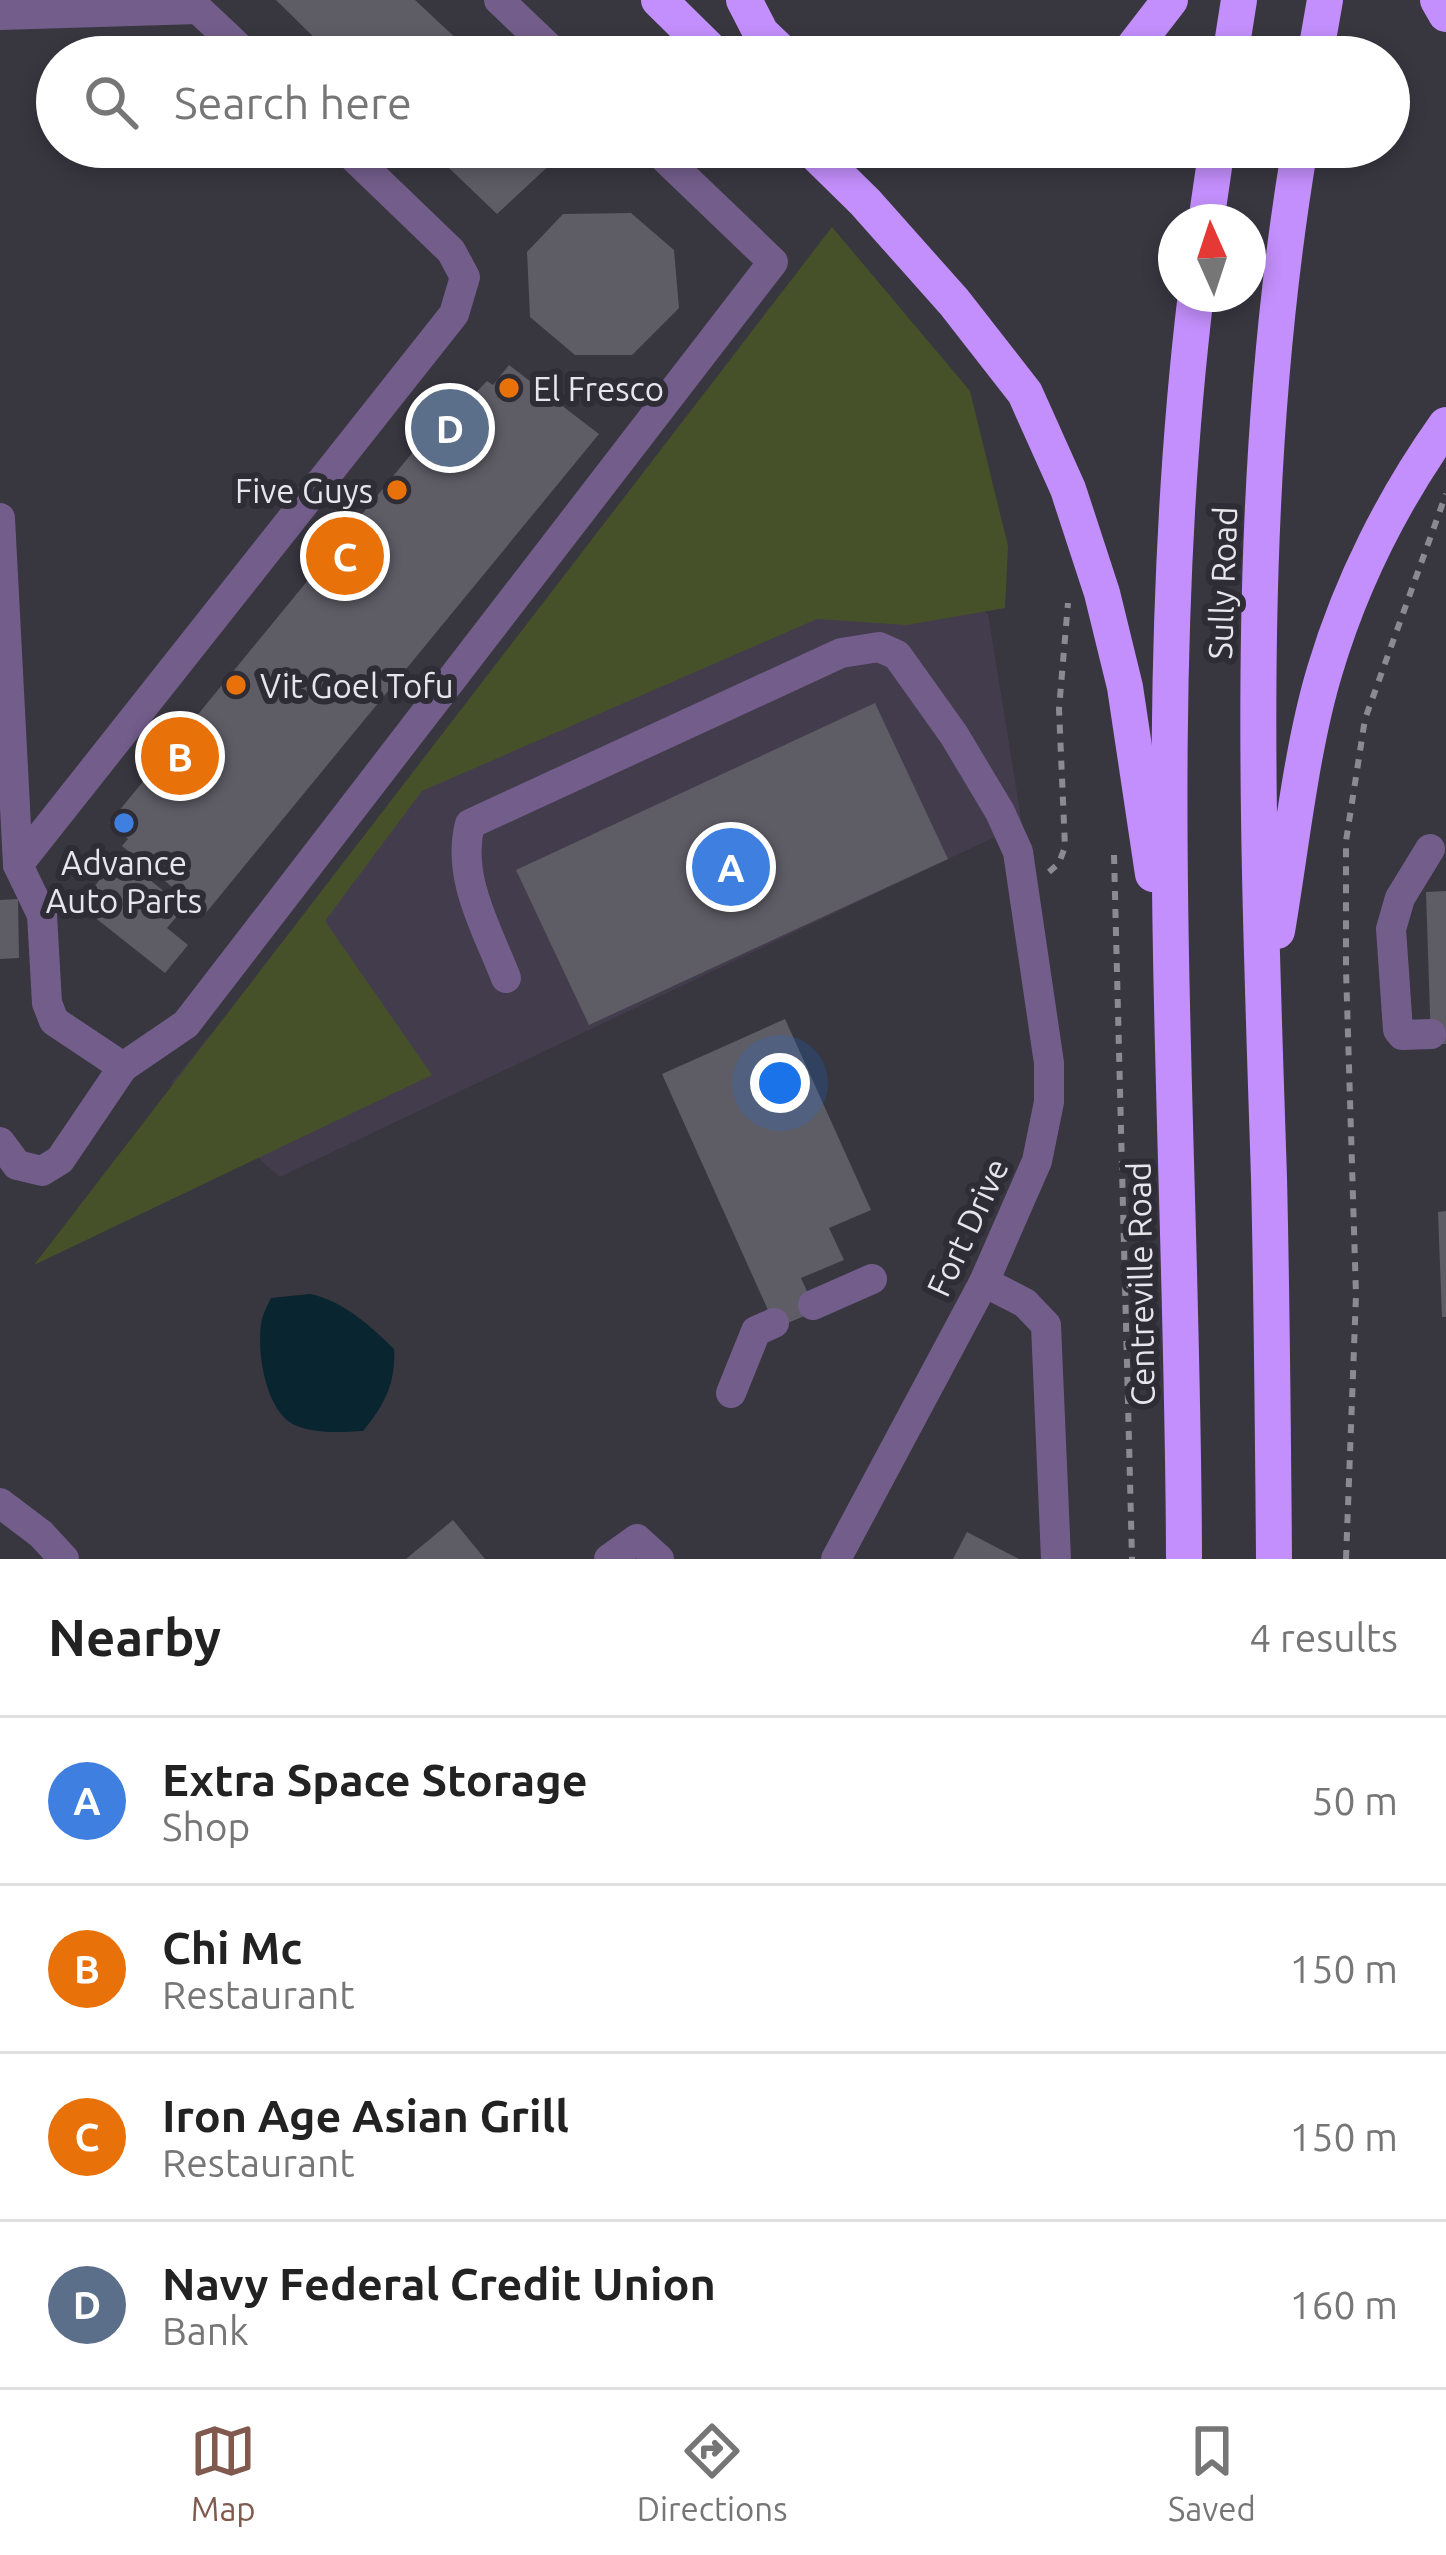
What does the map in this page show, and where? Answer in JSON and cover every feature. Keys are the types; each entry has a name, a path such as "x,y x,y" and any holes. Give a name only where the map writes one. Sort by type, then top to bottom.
{"highway":[{"path":"659,0 696,36"},
{"path":"744,0 764,36"},
{"path":"1142,36 1170,0"},
{"path":"1233,36 1239,0"},
{"path":"1319,36 1325,0"},
{"path":"1438,0 1446,14"},
{"path":"830,168 954,302 1025,393 1068,489 1096,572 1125,687 1172,1008"},
{"path":"1209,204 1214,168"},
{"name":"Sully Road","path":"1262,1024 1257,724 1264,439 1274,324 1297,168"},
{"name":"Sully Road","path":"1172,1008 1172,658 1182,434 1194,312"},
{"path":"1274,1559 1262,1024 1324,670 1372,550 1408,478 1446,424"},
{"name":"Centreville Road","path":"1172,1008 1184,1559"}],"street":[{"path":"499,0 537,36"},
{"path":"0,15 198,9 227,36"},
{"path":"9,866 454,314 465,278 451,251 365,168"},
{"path":"0,1142 17,1165 42,1171 60,1160 123,1067 186,1024 773,262 675,168"},
{"path":"0,518 9,866 42,915 47,1004 54,1021 123,1067"},
{"name":"Fort Drive","path":"506,978 469,882 464,847 470,824 842,653 879,647 897,655 954,735 1000,812 1018,852 1049,1063 1048,1102 1037,1161 984,1282 836,1559"},
{"path":"1430,849 1400,898 1391,929 1398,1030 1402,1035 1431,1034"},
{"path":"814,1305 872,1279"},
{"path":"984,1282 1025,1303 1046,1325 1056,1559"},
{"path":"731,1393 756,1331 774,1323"},
{"path":"0,1503 41,1534 64,1559"},
{"path":"609,1559 637,1538 659,1559"}],"path":[{"path":"1346,1559 1356,1295 1346,841 1365,719 1446,494"},
{"path":"1025,896 1058,863 1065,847 1060,670 1072,578 1096,572"},
{"path":"1114,850 1132,1559"}],"shaded area":[{"path":"680,458 988,614 1022,824 280,1177 172,1082"}],"green space":[{"path":"832,227 970,391 1008,546 1005,608 907,625 817,619 422,791 325,921 432,1075 34,1265"}],"water":[{"path":"310,1294 345,1308 394,1349 387,1393 363,1431 297,1426 286,1419 271,1396 261,1351 265,1311 271,1298"}],"building":[{"path":"276,0 415,0 454,36 313,36"},
{"path":"449,168 546,168 497,214"},
{"path":"631,213 674,250 679,308 632,355 575,355 530,317 527,252 563,214"},
{"path":"509,365 599,434 205,914 122,846 128,839 109,823 435,425 424,416 438,399 455,414 487,381 493,385"},
{"path":"875,703 948,859 589,1025 516,870"},
{"path":"120,855 184,908 167,928 188,945 165,973 79,905"},
{"path":"1446,891 1446,1044 1431,1044 1426,892"},
{"path":"18,899 19,958 0,959 0,900"},
{"path":"785,1019 871,1210 829,1228 844,1260 801,1278 816,1311 776,1328 662,1074"},
{"path":"1446,1211 1446,1317 1442,1317 1438,1212"},
{"path":"453,1520 485,1559 406,1559"},
{"path":"967,1532 1019,1559 953,1559"}],"place":[{"name":"El Fresco","path":"509,388"},
{"name":"Navy Federal Credit Union","path":"450,428"},
{"name":"Five Guys","path":"397,490"},
{"name":"Iron Age Asian Grill","path":"345,556"},
{"name":"Vit Goel Tofu","path":"236,685"},
{"name":"Chi Mc","path":"180,756"},
{"name":"Advance Auto Parts","path":"124,823"},
{"name":"Extra Space Storage","path":"731,867"}]}
